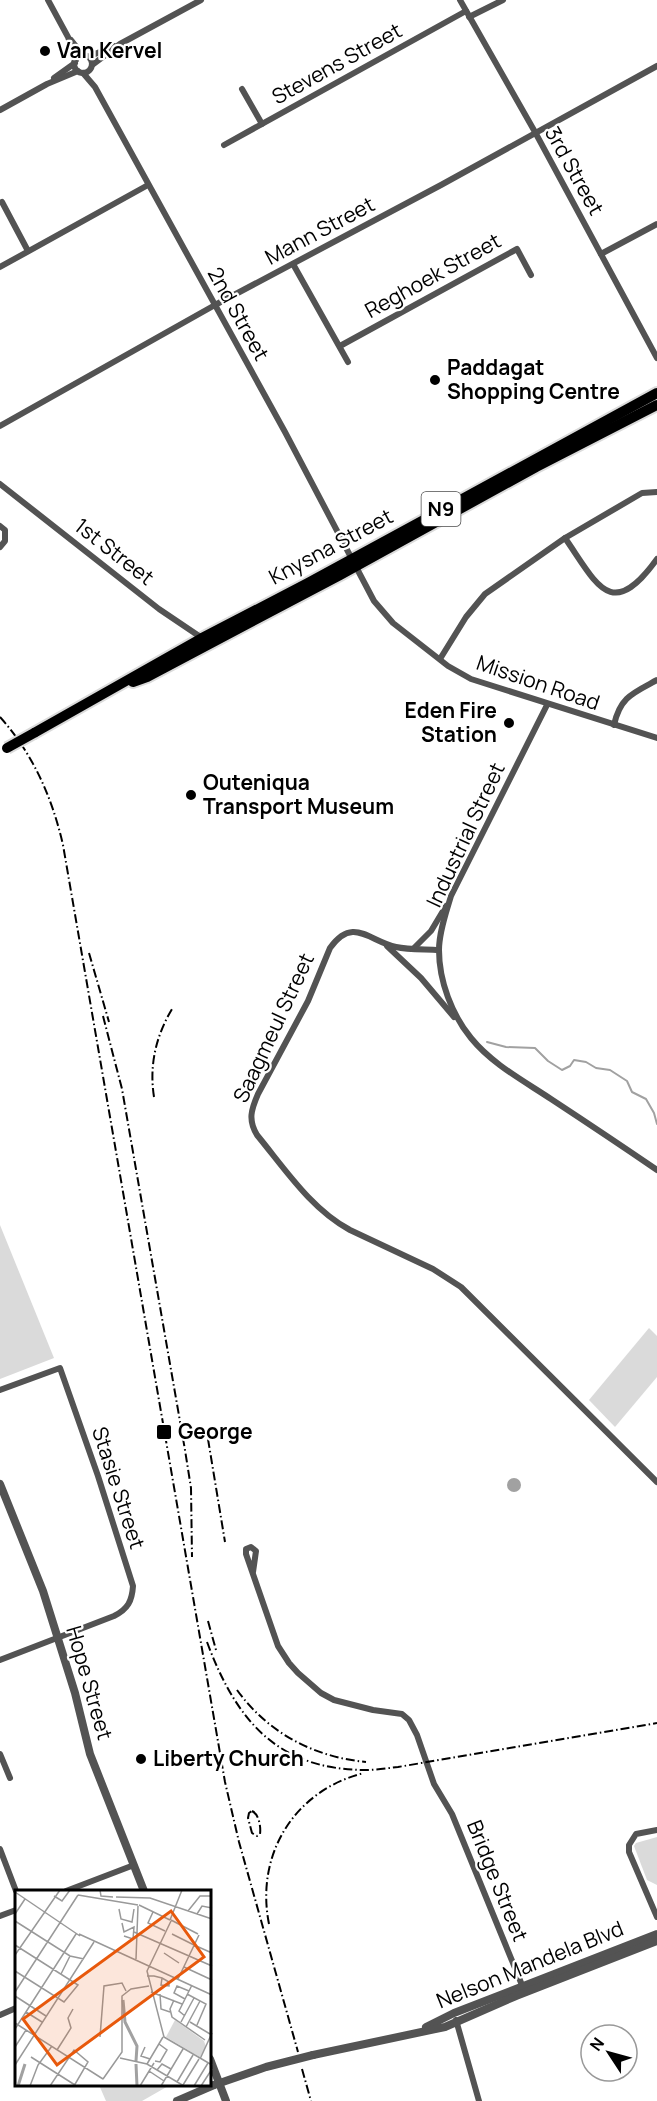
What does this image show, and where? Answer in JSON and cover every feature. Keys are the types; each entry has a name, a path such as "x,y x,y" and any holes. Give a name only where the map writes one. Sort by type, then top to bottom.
{"highway":[{"name":"Knysna Street","path":"353,563 657,393"},
{"name":"Knysna Street","path":"3,750 120,686 133,676 205,641 657,405"}],"street":[{"path":"48,0 68,37 80,72"},
{"path":"47,84 86,56 120,44 201,0"},
{"name":"3rd Street","path":"460,0 535,132 657,358"},
{"name":"Stevens Street","path":"224,145 467,14 502,0"},
{"path":"68,37 86,56"},
{"path":"0,110 47,84 91,67 120,44"},
{"name":"2nd Street","path":"86,56 95,87"},
{"name":"Mann Street","path":"0,426 215,305 657,66"},
{"name":"2nd Street","path":"80,72 95,87 285,432 353,563"},
{"path":"242,88 262,124"},
{"path":"0,267 148,185"},
{"path":"2,202 28,252"},
{"path":"601,254 657,224"},
{"name":"Reghoek Street","path":"340,346 517,249 531,275"},
{"path":"292,264 348,362"},
{"name":"1st Street","path":"0,484 150,602 205,641"},
{"path":"440,659 466,617 485,594 565,538 642,493 657,492"},
{"path":"0,526 5,530 5,536 0,547"},
{"path":"565,538 599,587 611,593 620,594 632,588 657,560"},
{"name":"Mission Road","path":"353,563 374,601 386,617 453,669 476,681 657,738"},
{"path":"614,726 623,701 657,680"},
{"name":"Industrial Street","path":"547,705 451,897 439,950 445,986 459,1022 472,1039 493,1059 657,1170"},
{"path":"414,948 431,932 451,897"},
{"name":"Saagmeul Street","path":"439,950 397,947 358,932 347,933 335,940 308,1001 255,1100 251,1113 251,1125 257,1136 320,1209 338,1224 433,1269 461,1287 657,1482"},
{"path":"384,942 459,1022"},
{"name":"Stasie Street","path":"0,1390 60,1368 133,1586 132,1598 124,1611 58,1638"},
{"name":"Hope Street","path":"0,1484 44,1591 75,1693 90,1754 144,1890"},
{"name":"Bridge Street","path":"253,1572 278,1646 289,1663 311,1685 334,1700 406,1716 417,1735 434,1784 452,1814 524,1990"},
{"path":"0,1660 58,1638"},
{"path":"0,1754 10,1778"},
{"path":"657,1830 636,1834 629,1845 629,1852 657,1917"},
{"path":"0,1849 16,1890"},
{"path":"69,1890 134,1865"},
{"path":"0,1916 15,1910"},
{"name":"Nelson Mandela Blvd","path":"212,2086 266,2067 413,2033 456,2018 657,1934"},
{"name":"Nelson Mandela Blvd","path":"524,1990 657,1941"},
{"path":"0,2015 15,2008"},
{"path":"456,2018 479,2101"},
{"path":"212,2064 226,2101"},
{"name":"Nelson Mandela Blvd","path":"177,2101 212,2086"}],"shaded area":[{"path":"0,1225 54,1358 0,1379"},
{"path":"649,1328 657,1336 657,1377 615,1427 589,1400"},
{"path":"511,1478 517,1478 521,1485 517,1492 511,1492 507,1488 507,1482"},
{"path":"657,1837 657,1885 647,1880 634,1846 636,1843"},
{"path":"99,2086 168,2086 142,2101 106,2101"}],"waterway":[{"path":"487,1042 506,1047 535,1048 548,1061 562,1070 570,1066 574,1060 586,1062 596,1068 610,1070 627,1081 632,1092 646,1099 657,1124"}],"railway":[{"path":"0,717 12,731 40,777 63,845 225,1782 239,1842 298,2052"},
{"path":"89,953 109,1022"},
{"path":"154,1097 152,1074 155,1051 172,1009"},
{"path":"103,1016 122,1089 185,1450 191,1488 192,1557"},
{"path":"208,1439 225,1542"},
{"path":"208,1621 216,1650"},
{"path":"207,1642 232,1695 247,1717 264,1735 284,1750 308,1761 335,1768 366,1770 398,1767 657,1723"},
{"path":"237,1690 263,1719 294,1740 328,1755 366,1762"},
{"path":"269,1924 266,1898 268,1873 285,1829 300,1810 318,1794 340,1781 364,1773"},
{"path":"252,1811 260,1824 260,1834 257,1836 252,1833 248,1818 252,1811"},
{"path":"302,2069 311,2101"}],"place":[{"name":"Van Kervel","path":"45,51"},
{"name":"Paddagat Shopping Centre","path":"435,380"},
{"name":"Eden Fire Station","path":"509,723"},
{"name":"Outeniqua Transport Museum","path":"191,795"},
{"name":"George","path":"164,1432"},
{"name":"Liberty Church","path":"141,1759"}]}
